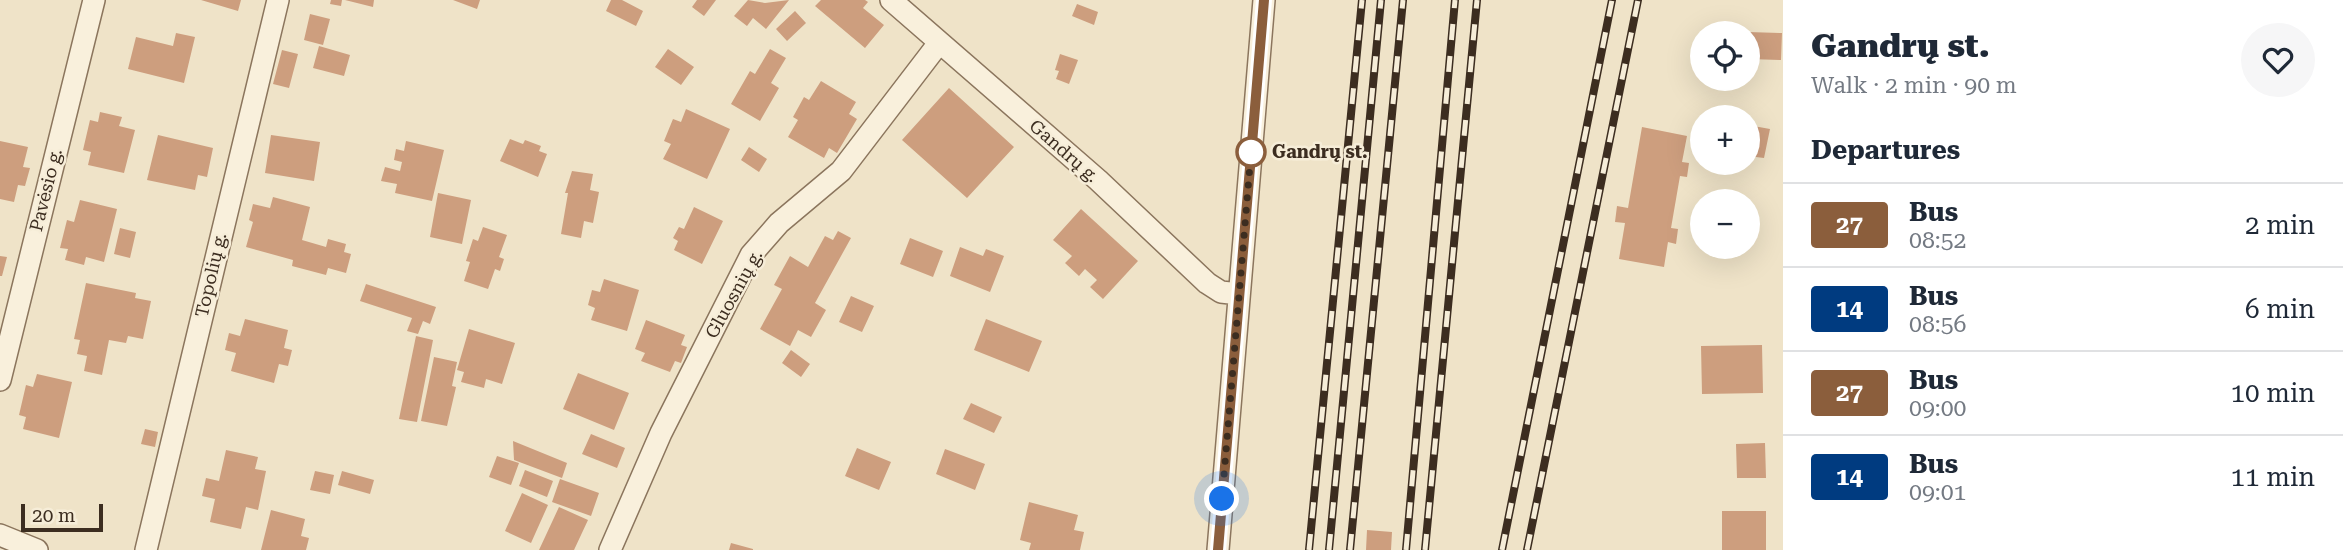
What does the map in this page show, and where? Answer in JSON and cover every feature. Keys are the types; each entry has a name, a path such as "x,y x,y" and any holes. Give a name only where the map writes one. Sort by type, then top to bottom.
{"street":[{"name":"Pavėsio g.","path":"0,380 94,0"},
{"name":"Topolių g.","path":"146,550 278,0"},
{"name":"Gandrų g.","path":"891,0 1098,180 1207,283 1221,292 1239,294"},
{"path":"1218,550 1264,0"},
{"name":"Gluosnių g.","path":"610,550 661,433 751,255 779,223 841,170 939,43"},
{"path":"0,535 37,550"}],"building":[{"path":"201,0 241,0 238,11"},
{"path":"331,0 342,0 341,6 330,4"},
{"path":"345,0 374,0 373,7"},
{"path":"453,0 480,0 477,9"},
{"path":"611,0 622,0 643,11 636,26 606,11"},
{"path":"697,0 716,0 704,16 692,7"},
{"path":"748,0 765,3 789,0 766,29 753,18 747,26 734,16"},
{"path":"821,0 865,0 868,2 863,8 884,25 865,48 815,6"},
{"path":"1077,4 1098,12 1094,25 1072,16"},
{"path":"795,11 806,23 787,41 776,29"},
{"path":"310,14 330,19 323,45 304,40"},
{"path":"1760,32 1782,33 1781,60 1760,59"},
{"path":"176,33 195,37 184,83 128,69 136,37 173,46"},
{"path":"319,46 350,55 344,76 313,68"},
{"path":"668,49 694,67 681,85 655,67"},
{"path":"770,49 786,58 771,83 779,88 760,121 731,104 750,71 755,74"},
{"path":"282,50 298,54 289,88 273,84"},
{"path":"1060,54 1078,60 1069,84 1056,79 1059,71 1055,70"},
{"path":"821,81 856,102 849,114 857,119 837,153 829,148 824,158 788,137 798,120 793,117 804,97 809,100"},
{"path":"949,88 1014,147 967,198 902,140"},
{"path":"686,109 730,129 707,179 663,159 671,144 664,141 673,119 681,122"},
{"path":"100,112 122,117 119,126 135,130 124,173 88,165 91,152 83,150 90,120 98,122"},
{"path":"1642,127 1687,136 1682,162 1689,163 1687,177 1680,176 1671,228 1678,229 1676,244 1668,242 1664,267 1619,259 1625,223 1615,222 1617,206 1628,208"},
{"path":"1760,127 1770,129 1764,158 1760,158"},
{"path":"158,135 213,148 207,177 198,175 195,190 147,180"},
{"path":"271,135 320,142 314,181 265,173"},
{"path":"510,139 523,144 525,140 541,146 539,151 547,154 538,177 500,161"},
{"path":"0,141 28,147 23,167 30,168 25,186 18,185 14,202 0,199"},
{"path":"406,141 444,150 432,201 395,193 397,184 381,181 385,167 400,171 402,162 394,160 396,149 404,151"},
{"path":"749,147 767,159 759,172 741,160"},
{"path":"572,171 593,174 590,190 599,192 593,223 584,221 581,238 561,234 568,193 565,193"},
{"path":"438,193 471,200 462,244 430,237"},
{"path":"273,197 310,207 302,240 326,247 328,239 346,244 344,252 351,254 346,273 328,268 326,275 292,266 293,260 246,247 253,222 249,220 253,204 270,208"},
{"path":"80,200 117,209 104,262 86,257 84,265 65,260 68,249 60,248 67,220 74,222"},
{"path":"694,207 723,221 702,264 674,250 678,241 673,238 679,227 684,229"},
{"path":"1081,209 1138,261 1103,299 1090,287 1097,280 1085,269 1079,276 1065,263 1072,256 1053,240"},
{"path":"483,227 507,235 499,257 504,259 500,271 495,269 488,289 464,281 470,262 466,261 473,239 478,241"},
{"path":"120,228 136,232 130,258 114,254"},
{"path":"838,231 851,238 815,303 826,310 811,337 798,330 790,346 760,329 782,289 774,285 790,256 808,267 825,236 833,240"},
{"path":"910,238 943,251 933,277 900,264"},
{"path":"960,247 983,256 986,249 1004,256 990,292 950,276"},
{"path":"0,256 7,257 2,276 0,276"},
{"path":"604,279 639,290 627,331 591,320 595,308 588,305 592,290 600,292"},
{"path":"86,283 136,293 135,298 151,301 143,339 128,336 126,343 109,340 102,375 84,371 87,356 77,354 80,340 74,339"},
{"path":"366,284 436,307 430,324 423,321 418,334 407,331 412,318 360,301"},
{"path":"851,296 874,306 862,332 839,322"},
{"path":"245,319 288,330 284,348 292,350 288,366 279,364 274,383 231,371 236,353 225,350 229,333 240,336"},
{"path":"986,319 1042,341 1029,372 974,350"},
{"path":"646,320 685,335 681,345 687,347 681,363 675,361 670,372 641,361 645,353 635,349"},
{"path":"469,329 515,343 502,384 486,379 484,388 461,382 464,372 457,370"},
{"path":"416,336 433,340 417,422 399,419"},
{"path":"1762,345 1763,393 1702,394 1701,346"},
{"path":"791,350 810,364 801,377 782,363"},
{"path":"434,357 457,362 452,386 456,387 447,426 421,421"},
{"path":"578,373 629,393 614,430 563,409"},
{"path":"37,374 72,382 59,438 23,429 26,417 19,415 26,385 33,387"},
{"path":"971,403 1002,417 994,433 963,419"},
{"path":"145,429 158,432 155,447 141,444"},
{"path":"591,434 625,448 617,468 582,454"},
{"path":"513,441 567,463 562,478 514,460"},
{"path":"1765,443 1766,478 1737,478 1736,444"},
{"path":"857,448 891,462 879,490 845,476"},
{"path":"945,449 985,464 975,490 936,474"},
{"path":"226,450 258,457 255,469 266,471 258,510 246,507 241,529 210,522 215,499 202,496 206,478 219,481"},
{"path":"497,456 519,463 511,485 489,477"},
{"path":"525,470 553,481 547,497 519,486"},
{"path":"315,471 334,475 330,494 310,490"},
{"path":"342,471 374,480 370,494 338,485"},
{"path":"560,479 599,493 591,516 552,502"},
{"path":"522,493 548,505 531,543 505,531"},
{"path":"1029,502 1078,515 1074,530 1084,532 1080,550 1029,550 1031,543 1020,540"},
{"path":"559,507 588,520 574,550 539,550"},
{"path":"271,510 305,519 301,536 309,538 306,550 261,550"},
{"path":"1722,511 1766,511 1766,550 1722,550"},
{"path":"1367,530 1392,532 1391,550 1366,550"},
{"path":"731,543 753,549 753,550 729,550"}],"railway":[{"path":"1309,550 1362,0"},
{"path":"1329,550 1381,0"},
{"path":"1350,550 1403,0"},
{"path":"1406,550 1455,0"},
{"path":"1425,550 1477,0"},
{"path":"1502,550 1612,0"},
{"path":"1527,550 1638,0"}],"bus line":[{"name":"27","path":"1218,550 1264,0"}],"place":[{"name":"Gandrų st.","path":"1251,152"}],"route":[{"path":"1222,499 1252,141 1251,152"}]}
